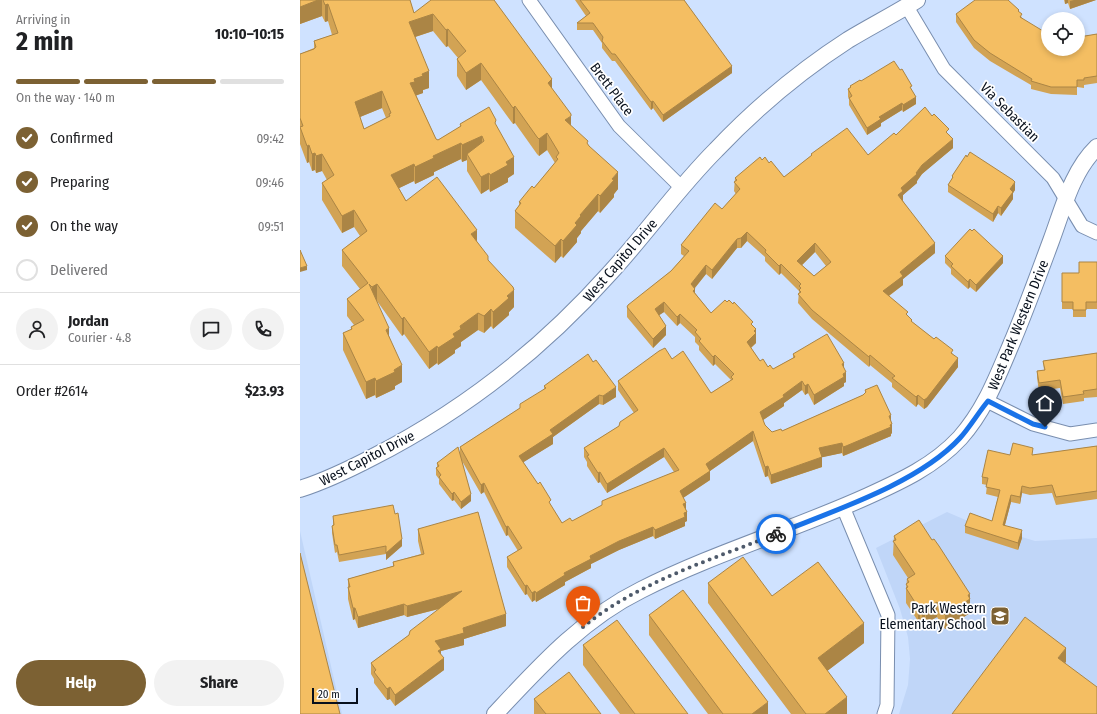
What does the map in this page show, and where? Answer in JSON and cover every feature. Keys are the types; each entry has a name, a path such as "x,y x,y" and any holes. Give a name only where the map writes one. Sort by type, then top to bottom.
{"street":[{"name":"Brett Place","path":"529,0 620,126 681,187"},
{"name":"West Capitol Drive","path":"300,489 352,468 397,444 459,406 495,381 540,344 574,312 610,274 681,187 716,150 776,94 849,40 912,3"},
{"name":"Via Sebastian","path":"912,3 944,69 1053,178 1082,226 1097,233"},
{"name":"West Park Western Drive","path":"495,714 553,652 603,611 641,590 694,567 843,508 910,477 938,458 960,438 988,401 1022,318 1066,198 1085,158 1097,147"},
{"path":"988,401 1033,424 1070,434 1097,430"},
{"path":"843,508 888,615 887,706 884,714"}],"shaded area":[{"name":"Park Western Elementary School","path":"947,512 968,521 1035,541 1097,538 1097,714 899,714 908,685 910,659 908,637 900,609 876,548"},
{"path":"300,531 342,714 300,714"}],"building":[{"path":"300,0 318,0 300,7"},
{"path":"323,0 410,0 414,13 431,0 494,0 552,79 548,83 571,114 571,116 565,120 588,141 587,143 589,146 618,172 612,179 614,180 600,196 598,194 580,215 581,216 575,223 577,225 563,241 561,239 555,246 515,211 521,203 519,202 532,186 534,188 558,159 556,157 559,153 547,133 539,139 537,137 515,106 513,108 481,63 466,73 457,59 466,51 448,29 446,30 433,14 409,22 429,71 422,74 423,76 414,79 415,82 410,83 436,139 438,140 461,126 460,124 489,107 496,120 495,123 514,157 506,162 508,165 490,175 489,173 481,177 467,154 484,141 482,136 462,145 461,143 433,156 434,158 415,167 414,164 391,175 406,201 437,177 477,230 471,234 488,256 488,260 513,287 514,290 507,296 509,298 493,312 491,309 484,316 478,313 460,326 461,329 453,334 455,337 429,352 404,317 402,319 377,284 372,287 369,284 389,328 386,330 402,365 394,370 395,372 376,381 375,378 366,382 343,333 352,329 351,327 364,320 347,299 368,283 342,250 367,231 354,210 342,216 322,183 334,175 322,154 316,156 315,153 312,154 309,145 307,146 300,127 303,126 300,118 300,54 314,49 316,47 314,41 338,33 328,4 325,5","holes":["382,91 391,113 389,114 390,116 364,129 355,102"]},
{"path":"580,0 684,0 732,66 663,115 653,101 651,102 615,54 612,54 602,41 603,37 593,23 577,23 590,13"},
{"path":"975,0 1008,0 1022,14 1020,17 1041,30 1041,56 1085,56 1085,36 1097,34 1097,76 1084,78 1084,80 1077,80 1077,87 1051,87 1031,81 1032,79 990,53 974,40 956,14"},
{"path":"894,61 900,70 902,69 912,86 910,87 916,97 903,105 902,103 879,117 881,119 867,128 849,98 852,96 848,89 851,87 850,86"},
{"path":"925,107 932,116 934,114 949,129 946,132 953,139 922,165 916,173 917,174 901,188 903,191 898,195 935,243 900,272 903,276 883,291 908,312 906,314 912,320 911,321 934,339 936,337 953,350 951,353 958,358 927,398 924,400 918,395 916,397 892,378 895,376 870,355 869,357 812,310 798,294 801,292 799,290 801,288 799,286 801,284 781,264 779,266 765,252 766,250 747,232 741,238 737,239 712,270 706,265 691,284 695,289 693,291 711,313 725,300 727,302 729,300 733,304 734,302 753,322 751,324 756,329 754,331 756,333 747,342 760,361 763,359 768,367 770,365 773,369 795,357 793,354 827,334 844,363 842,364 846,372 843,374 844,377 814,395 808,384 805,386 802,381 783,395 784,397 760,412 765,425 772,432 781,429 782,431 863,395 866,392 865,390 877,385 891,415 889,416 892,424 890,425 891,427 843,447 842,443 819,448 822,457 771,475 768,466 765,467 753,431 706,464 710,471 680,491 686,503 683,504 687,512 684,513 685,517 655,530 653,527 619,541 590,556 591,559 564,573 565,575 536,593 535,591 532,593 527,585 525,586 507,557 522,548 508,526 506,527 484,483 481,485 460,447 520,408 520,404 546,388 544,386 588,354 593,362 596,360 616,387 603,396 599,395 550,430 553,434 519,456 538,484 540,482 551,500 549,502 562,523 570,518 572,521 602,505 602,501 679,470 664,448 607,484 600,472 598,473 587,456 589,455 584,448 619,426 620,422 638,410 618,381 665,348 672,359 683,351 711,393 733,379 731,377 734,374 715,355 713,357 699,341 701,339 695,332 697,330 680,314 677,317 664,302 655,309 666,326 653,339 627,307 628,305 671,271 689,251 681,245 715,203 722,209 740,189 734,182 737,180 735,178 760,157 762,160 765,157 769,163 771,161 784,177 812,155 811,154 847,128 868,155 894,133 896,135","holes":["815,243 831,262 814,276 797,261"]},
{"path":"970,152 1015,182 1010,189 1013,192 1001,208 998,206 993,214 948,185 953,177 952,176 966,155 967,157"},
{"path":"970,229 972,231 974,229 1003,256 976,285 970,279 968,282 951,266 953,264 945,256"},
{"path":"300,250 307,266 300,268"},
{"path":"1079,262 1097,262 1097,302 1086,302 1086,310 1073,310 1073,302 1062,302 1062,273 1079,273"},
{"path":"1097,353 1097,389 1083,391 1084,394 1063,397 1060,380 1039,383 1037,371 1045,370 1043,361"},
{"path":"1013,443 1033,448 1032,455 1097,446 1097,491 1056,497 1052,485 1030,488 1022,486 1020,497 1011,495 1003,525 1022,530 1018,543 965,526 970,513 992,521 1000,490 986,487 988,478 982,477 988,450 1010,455"},
{"path":"458,447 471,494 461,502 454,492 452,494 439,477 441,475 436,468 439,466 437,463"},
{"path":"393,505 395,514 398,513 402,539 386,553 386,546 339,555 337,545 335,545 332,526 334,525 333,516"},
{"path":"478,512 506,614 463,628 464,633 435,641 441,649 438,651 444,658 395,695 390,687 387,689 374,672 376,670 371,663 409,635 410,631 462,591 407,606 404,604 358,617 355,608 353,608 348,587 350,587 348,579 394,566 393,562 424,554 418,529"},
{"path":"919,520 932,540 934,539 939,546 970,594 968,595 970,599 945,615 937,602 926,609 925,607 922,609 920,605 918,607 906,588 908,587 906,584 909,582 907,579 915,574 893,541 896,540 894,536"},
{"path":"300,553 340,714 300,714"},
{"path":"743,557 772,596 818,562 864,623 818,658 847,697 825,714 806,714 708,583"},
{"path":"683,590 768,702 752,714 723,714 649,615"},
{"path":"1025,617 1066,648 1058,658 1097,687 1097,714 952,714"},
{"path":"617,620 688,714 635,714 583,645"},
{"path":"569,672 601,714 546,714 534,699"}],"way so far":[{"path":"583,627 603,611 641,590 776,534"}],"place":[{"name":"Park Western Elementary School","path":"1000,616"}],"route":[{"path":"776,534 843,508 910,477 938,458 960,438 988,401 1033,424 1045,427"}]}
